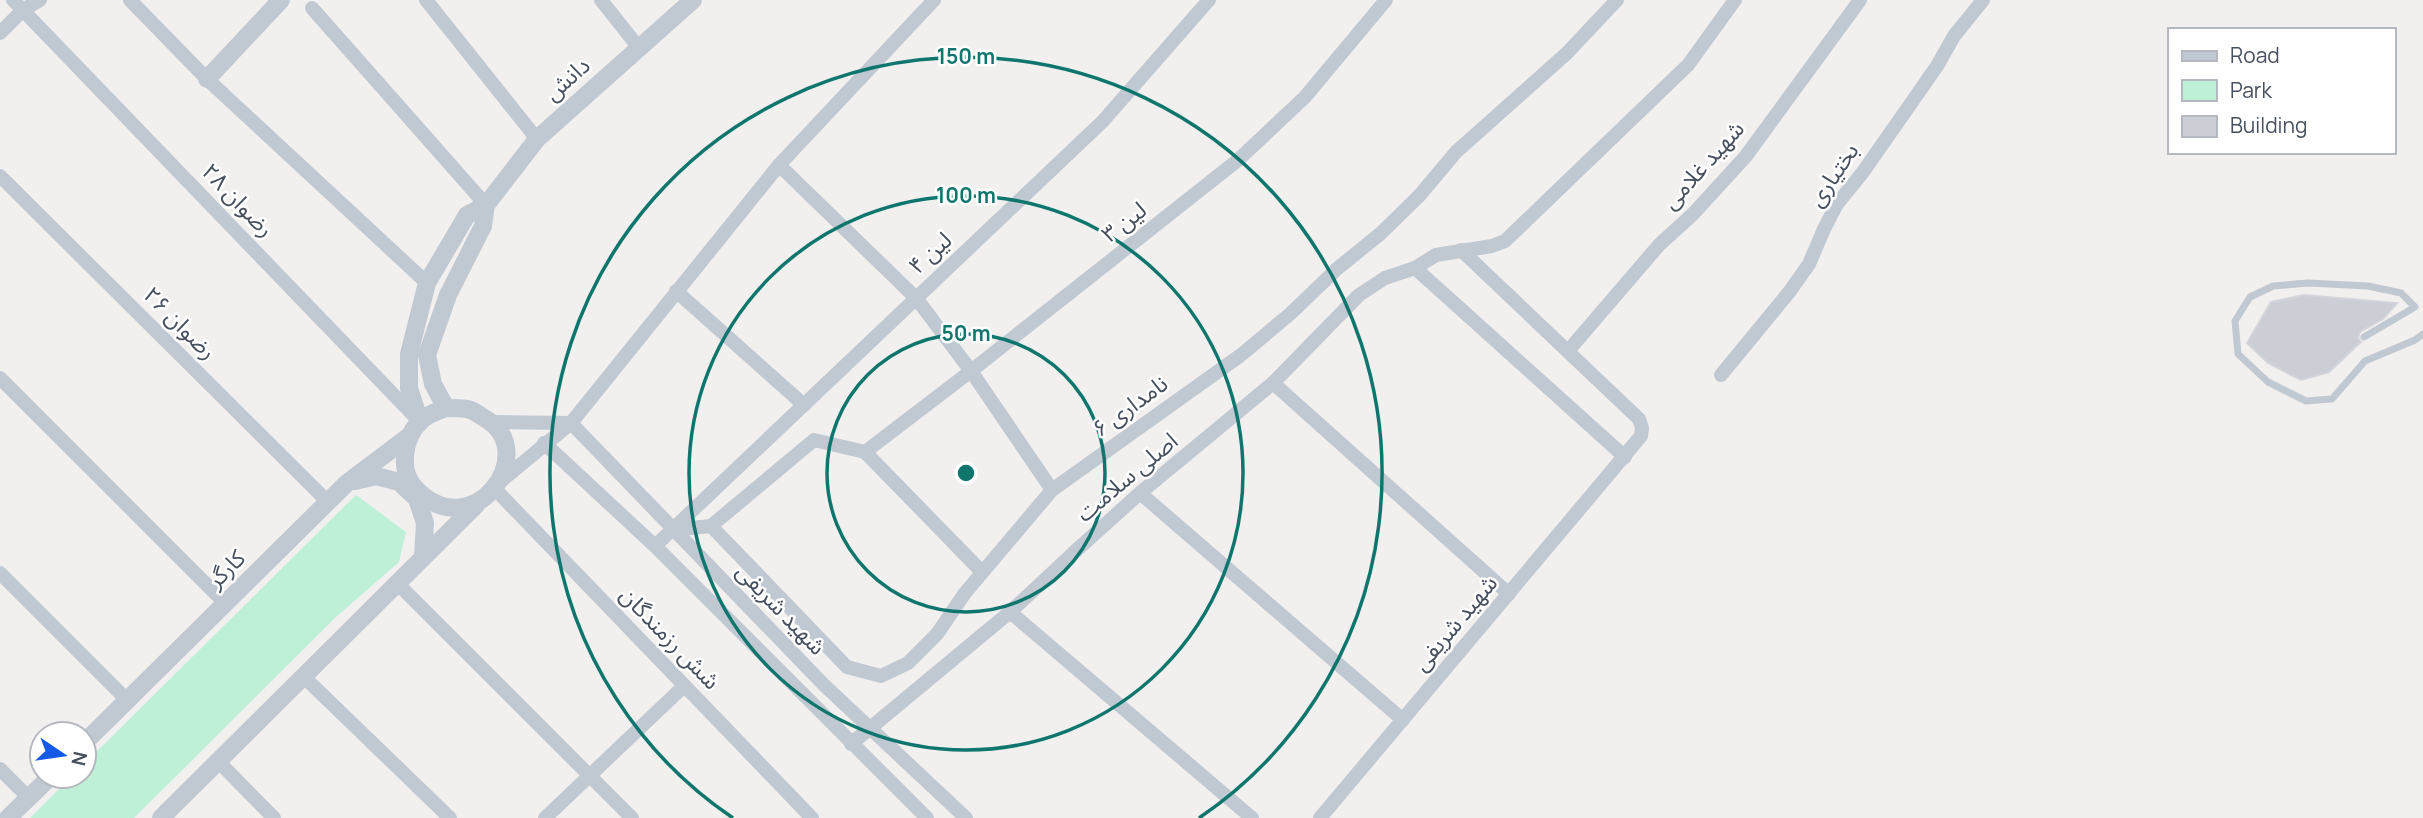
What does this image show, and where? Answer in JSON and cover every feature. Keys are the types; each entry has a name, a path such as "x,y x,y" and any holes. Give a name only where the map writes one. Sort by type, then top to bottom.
{"street":[{"path":"0,33 18,5 40,0"},
{"path":"130,0 207,79 427,283"},
{"path":"207,79 281,0"},
{"path":"426,0 537,139"},
{"path":"601,0 639,48"},
{"name":"دانش","path":"420,422 409,388 409,354 427,283 467,215 486,205 537,139 693,0"},
{"path":"161,818 475,505 544,443 571,423 779,165 934,0"},
{"name":"لین ۴","path":"655,547 1102,121 1209,0"},
{"name":"لین ۳","path":"864,452 1205,187 1263,138 1305,97 1386,0"},
{"name":"نامداری ۶","path":"711,526 847,667 881,676 908,663 937,634 965,593 1052,490 1241,355 1290,314 1338,268 1380,234 1419,196 1456,152 1567,53 1617,0"},
{"name":"اصلی سلامت","path":"851,744 1010,612 1140,494 1273,383 1359,295 1385,278 1415,268 1436,255 1492,246 1505,241 1688,65 1735,0"},
{"name":"شهید غلامی","path":"1568,351 1659,245 1746,156 1860,0"},
{"name":"بختیاری","path":"1721,376 1809,264 1838,204 1937,66 1954,36 1983,0"},
{"name":"رضوان ۲۸","path":"18,5 420,422"},
{"path":"312,8 486,205"},
{"path":"779,165 916,298 971,371 1052,490"},
{"name":"رضوان ۲۶","path":"0,176 328,502"},
{"name":"دانش","path":"446,408 433,384 427,355 448,295 483,226 486,205"},
{"name":"شهید شریفی","path":"1320,818 1641,436 1639,419 1461,250"},
{"path":"1415,268 1625,457"},
{"path":"677,291 804,405"},
{"path":"0,378 225,603"},
{"path":"1273,383 1509,594"},
{"path":"475,505 452,509 429,502 411,485 404,461 408,437 420,422 446,408 470,409 491,422 501,431 506,450 505,467 498,485"},
{"path":"491,422 571,423"},
{"name":"شهید شریفی","path":"571,423 824,685 966,818"},
{"name":"کارگر","path":"98,729 347,483 408,437"},
{"path":"672,530 711,526 814,440 864,452 982,572"},
{"name":"شهید شریفی","path":"544,443 655,547 927,818"},
{"path":"347,483 376,476 399,482 417,499 425,523 423,557"},
{"name":"شش رزمندگان","path":"498,485 684,686 812,818"},
{"path":"1140,494 1403,720"},
{"path":"0,573 127,701"},
{"path":"397,583 632,818"},
{"path":"1010,612 1252,818"},
{"path":"303,676 450,818"},
{"path":"545,818 684,686"},
{"path":"218,761 274,818"},
{"path":"0,769 29,798"},
{"path":"8,818 37,790"}],"lane":[{"path":"2364,337 2415,307 2401,293 2368,286 2308,282 2273,286 2250,297 2235,321 2238,354 2268,382 2306,401 2332,398 2365,361 2423,334"}],"green space":[{"path":"356,495 406,532 399,562 336,617 134,818 30,818 58,790 98,790 98,750"}],"building":[{"path":"2304,295 2397,303 2383,319 2360,332 2358,338 2361,342 2329,372 2301,380 2268,363 2247,343 2271,302"}]}
